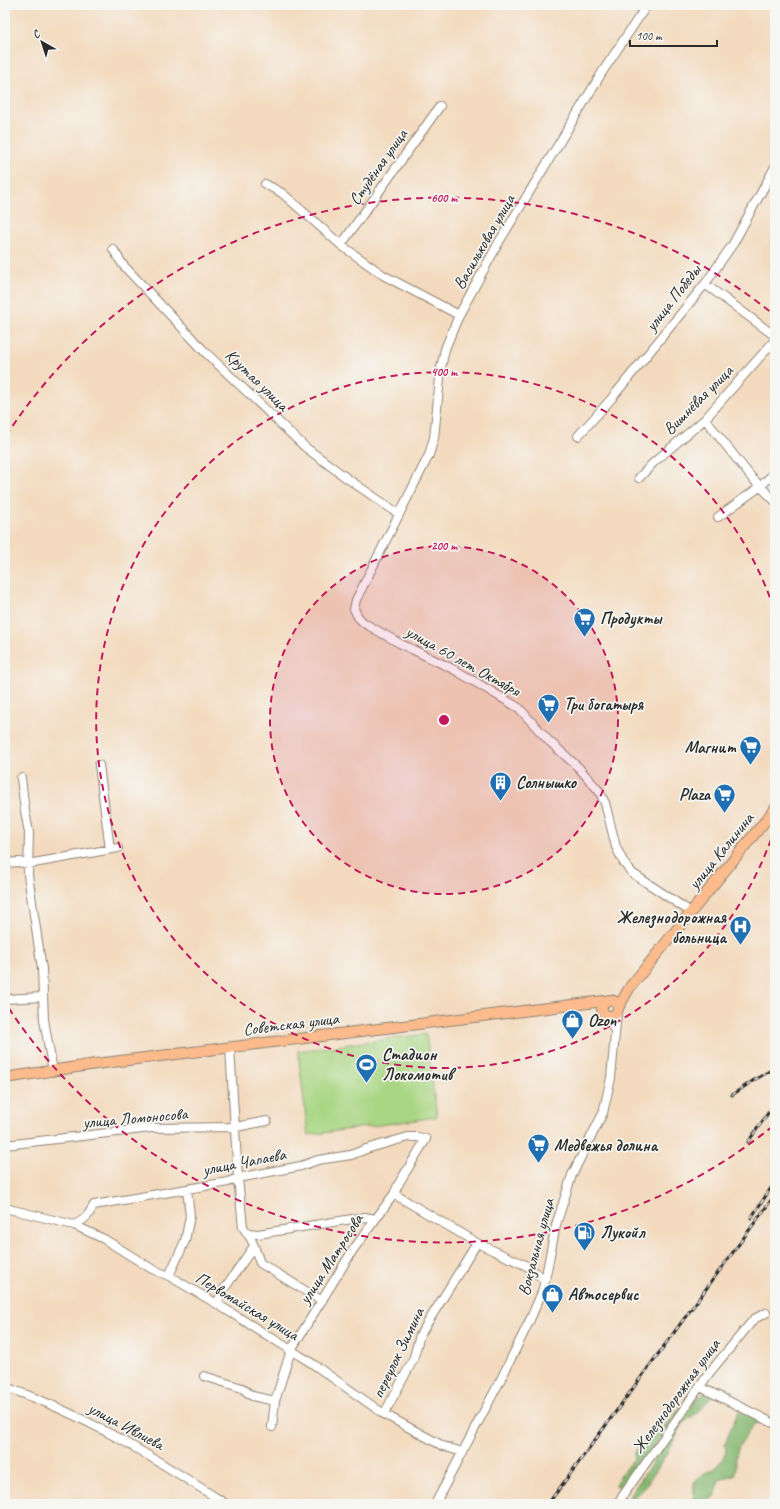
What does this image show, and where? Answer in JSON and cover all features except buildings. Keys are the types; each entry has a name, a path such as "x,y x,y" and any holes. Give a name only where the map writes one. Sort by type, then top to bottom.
{"main road":[{"name":"улица Калинина","path":"630,987 775,809"},
{"path":"605,1007 630,987"},
{"path":"605,1007 612,1016 618,1010 630,987"},
{"path":"605,1007 616,1002 618,1010"},
{"name":"Советская улица","path":"5,1078 582,1004 605,1007"}],"street":[{"name":"Васильковая улица","path":"399,514 429,455 434,438 441,368 445,350 459,315 499,242 603,71 647,5"},
{"name":"Студёная улица","path":"342,245 440,106"},
{"name":"улица Победы","path":"578,436 612,398 705,284 733,244 775,167"},
{"path":"264,184 282,193 342,245 382,276 459,315"},
{"name":"Крутая улица","path":"113,249 123,265 206,352 306,447 348,479 399,514"},
{"path":"705,284 775,336"},
{"name":"Вишнёвая улица","path":"639,478 653,463 704,419 775,340"},
{"path":"704,419 728,449 775,502"},
{"path":"718,517 760,486 775,472"},
{"name":"улица 60 лет Октября","path":"399,514 356,600 354,609 358,617 364,624 455,670 519,708 548,740 579,768 599,791 604,803 616,847 624,863 632,873 691,912"},
{"path":"5,863 18,862 28,864 114,849 99,765"},
{"path":"21,778 29,833 29,890 42,969 44,1020 53,1071"},
{"path":"5,999 42,997"},
{"path":"605,1007 615,1031"},
{"name":"Вокзальная улица","path":"435,1504 529,1322 545,1280 556,1225 572,1175 603,1113 611,1078 618,1010"},
{"path":"230,1048 238,1178 243,1228 251,1239 260,1262 322,1301"},
{"name":"улица Ломоносова","path":"5,1145 151,1128 236,1127 267,1121"},
{"name":"улица Чапаева","path":"74,1224 84,1220 94,1205 228,1182 238,1178 301,1166 318,1160 351,1155 366,1148 408,1137 426,1139"},
{"name":"улица Матросова","path":"272,1427 275,1401 291,1350 353,1250 374,1219 394,1194 398,1183 426,1139"},
{"path":"169,1276 185,1240 190,1216 187,1189"},
{"path":"394,1194 478,1243 527,1266 545,1280"},
{"name":"Первомайская улица","path":"5,1208 74,1224 104,1239 152,1268 169,1276 217,1304 291,1350 384,1414 443,1446 462,1452"},
{"path":"247,1233 258,1234 365,1217 374,1219"},
{"name":"переулок Зимина","path":"384,1414 413,1360 420,1335 478,1243"},
{"path":"217,1304 222,1292 254,1246"},
{"name":"Железнодорожная улица","path":"617,1504 700,1387 754,1319 766,1313"},
{"path":"204,1376 242,1388 252,1396 275,1401"},
{"path":"700,1387 775,1424"},
{"name":"улица Ивлиева","path":"5,1388 30,1396 67,1412 126,1442 226,1504"}],"green space":[{"name":"Стадион Локомотив","path":"426,1034 437,1117 308,1135 298,1051"},
{"path":"695,1390 648,1455 642,1460 639,1469 633,1478 625,1484 616,1486 620,1475 634,1460 634,1452 636,1449 669,1421"},
{"path":"708,1392 712,1397 695,1414 684,1422 653,1476 637,1494 630,1499 630,1495 697,1398"},
{"path":"739,1411 762,1422 754,1424 738,1448 736,1455 736,1470 734,1475 719,1479 716,1495 704,1504 687,1504 694,1497 694,1482 706,1472 714,1469 722,1460 726,1452 725,1445 730,1430"}],"railway":[{"path":"732,1095 775,1068"},
{"path":"748,1142 775,1103"},
{"path":"751,1218 775,1182"},
{"path":"548,1504 775,1195"}],"place":[{"name":"Продукты","path":"585,638"},
{"name":"Три богатыря","path":"549,724"},
{"name":"Магнит","path":"751,766"},
{"name":"Солнышко","path":"500,802"},
{"name":"Plaza","path":"725,814"},
{"name":"Железнодорожная больница","path":"741,946"},
{"name":"Ozon","path":"572,1040"},
{"name":"Стадион Локомотив","path":"367,1084"},
{"name":"Медвежья долина","path":"538,1164"},
{"name":"Лукойл","path":"584,1252"},
{"name":"Автосервис","path":"553,1314"}]}
